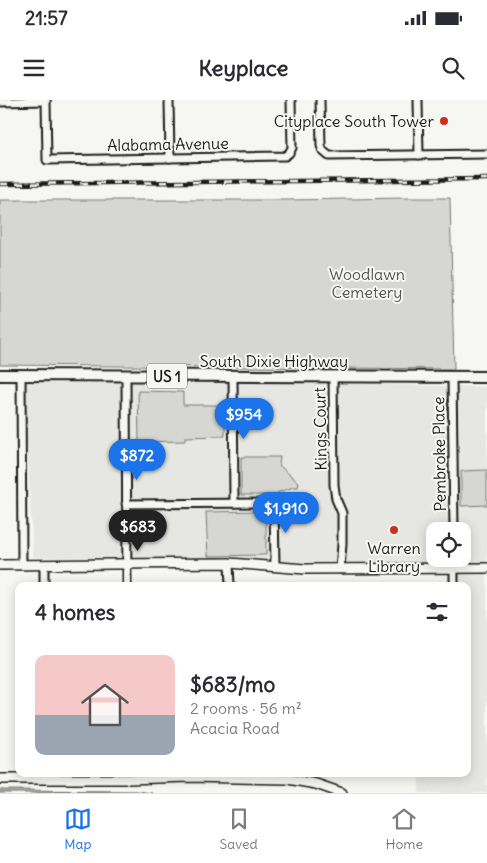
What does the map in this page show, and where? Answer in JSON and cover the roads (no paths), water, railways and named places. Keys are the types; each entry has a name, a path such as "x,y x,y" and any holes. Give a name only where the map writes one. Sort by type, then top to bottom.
{"main road":[{"name":"South Dixie Highway","path":"0,375 487,377"}],"street":[{"path":"0,102 46,100"},
{"name":"Alabama Avenue","path":"46,100 46,160 285,156 292,148 291,100"},
{"path":"169,100 170,158"},
{"path":"320,100 321,146 323,152 329,156 487,154"},
{"path":"418,100 419,155"},
{"path":"21,375 22,565"},
{"path":"126,376 127,582"},
{"path":"233,376 234,503"},
{"name":"Kings Court","path":"334,376 334,485 336,499 342,512 340,569"},
{"name":"Pembroke Place","path":"452,377 454,522"},
{"path":"126,504 274,503 275,566"},
{"path":"0,565 229,563 340,569 426,564"},
{"path":"229,563 230,582"},
{"path":"44,565 44,582"},
{"path":"471,566 487,568"},
{"path":"454,567 454,582"},
{"path":"0,779 188,777 288,779 316,784 342,793"}],"railway":[{"path":"0,184 487,179"}],"place":[{"name":"Cityplace South Tower","path":"444,121"},
{"name":"Warren Library","path":"394,530"}],"park label":[{"name":"Woodlawn Cemetery","path":"367,283"}]}
